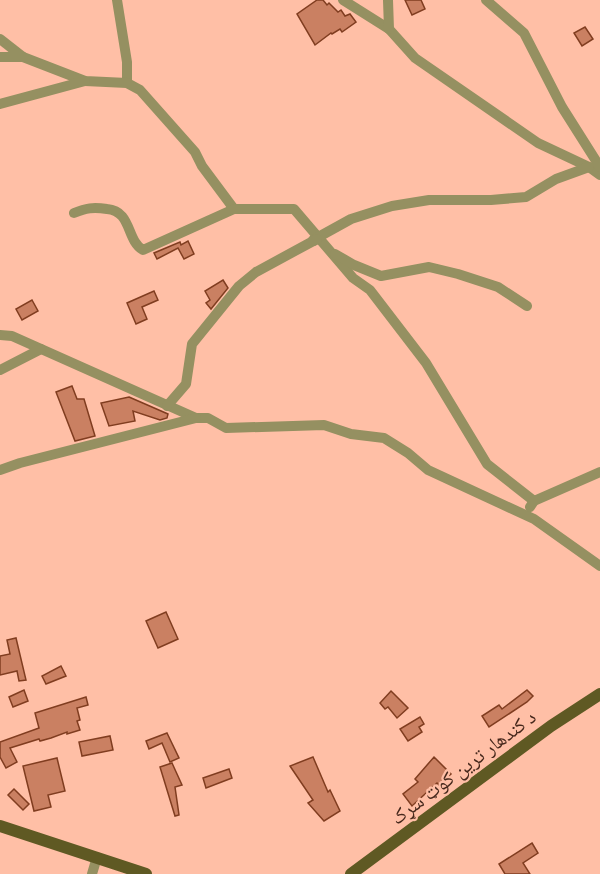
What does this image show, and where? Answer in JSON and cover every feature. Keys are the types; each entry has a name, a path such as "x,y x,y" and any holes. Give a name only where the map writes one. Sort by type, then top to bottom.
{"main road":[{"name":"د کندهار ترين کوټ سړک","path":"351,874 551,726 600,694"},
{"path":"0,826 146,874"}],"street":[{"path":"117,0 128,83"},
{"path":"343,0 388,29 415,58 537,143 595,167"},
{"path":"388,0 388,29"},
{"path":"486,0 524,33 600,175"},
{"path":"0,39 23,57 86,81"},
{"path":"0,57 23,57"},
{"path":"0,104 86,81 128,83 140,90 195,152 202,166 234,209"},
{"path":"527,306 498,287 429,267 381,276 354,265 313,240 351,219 392,207 429,200 491,200 526,197 556,179 595,167"},
{"path":"74,213 90,207 115,210 123,217 143,250 234,209 294,209 353,278 370,290 426,363 487,464 534,501"},
{"path":"167,406 186,384 192,344 239,286 256,272 318,239"},
{"path":"0,335 12,336 106,380 196,418"},
{"path":"0,370 41,349"},
{"path":"0,470 196,418 208,418 226,428 324,425 351,434 384,438 408,453 428,470 534,519 600,566"},
{"path":"525,515 534,501 600,472"},
{"path":"93,874 97,857"}],"building":[{"path":"317,0 323,0 327,5 329,3 338,12 341,10 345,16 350,14 356,22 342,32 340,29 331,33 315,45 297,14"},
{"path":"405,0 421,0 425,9 412,15"},
{"path":"585,27 593,39 582,46 574,33"},
{"path":"188,241 194,254 184,259 178,248 157,259 154,253 180,242 181,245"},
{"path":"223,280 228,288 211,309 206,303 210,300 205,291"},
{"path":"154,291 158,300 142,307 147,319 136,324 127,303"},
{"path":"32,300 38,311 22,320 16,309"},
{"path":"72,386 77,399 84,399 95,436 75,441 56,392"},
{"path":"129,397 168,414 167,418 160,420 133,411 135,421 109,426 101,403"},
{"path":"166,612 178,639 158,648 146,621"},
{"path":"16,638 26,680 19,681 17,671 0,675 0,656 10,654 7,640"},
{"path":"61,666 66,676 46,684 42,676"},
{"path":"24,690 28,701 13,707 9,697"},
{"path":"527,690 533,696 527,702 489,727 482,716 499,705 502,709"},
{"path":"391,691 408,708 397,718 388,707 385,709 380,703"},
{"path":"86,697 88,705 77,708 80,730 10,748 17,762 6,768 0,757 0,742 39,728 35,713"},
{"path":"420,717 424,724 419,727 422,732 408,741 400,729"},
{"path":"167,733 179,758 170,762 162,743 149,749 146,741"},
{"path":"110,736 113,750 82,756 79,742"},
{"path":"313,757 328,792 330,790 340,811 324,821 308,803 313,800 290,766"},
{"path":"434,757 451,774 439,785 437,783 412,806 403,794 418,782 415,779"},
{"path":"57,758 65,791 48,795 51,807 34,811 23,766"},
{"path":"172,763 182,785 175,787 179,815 175,816 160,767"},
{"path":"229,769 232,778 206,788 203,778"},
{"path":"14,789 29,804 23,810 8,795"},
{"path":"532,843 538,853 523,863 530,874 505,874 499,864"}]}
